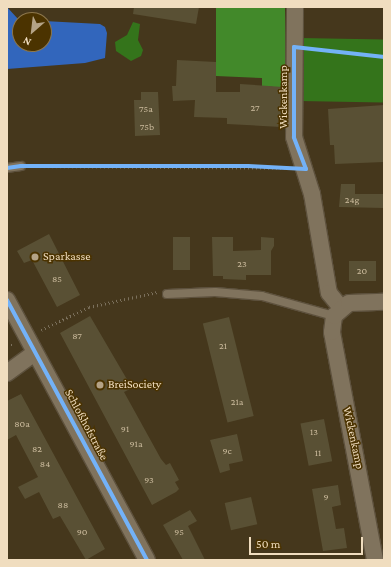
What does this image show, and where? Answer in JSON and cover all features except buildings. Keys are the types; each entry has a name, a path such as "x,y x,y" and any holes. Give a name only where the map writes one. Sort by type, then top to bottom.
{"street":[{"name":"Wickenkamp","path":"295,7 294,137 306,169 329,293 338,312 334,349 360,474 375,560"},
{"name":"Schloßhofstraße","path":"7,300 147,560"},
{"path":"338,312 359,301 384,302"},
{"path":"7,372 35,353"}],"lane":[{"path":"7,168 21,166"},
{"path":"167,294 215,292 262,296 338,312"}],"path":[{"path":"21,166 248,166 306,169"},
{"path":"27,338 89,307 151,292 167,294"}],"green space":[{"path":"216,7 285,7 286,88 262,86 262,78 216,76"},
{"path":"133,22 140,24 138,40 143,50 141,56 131,61 116,51 115,42 127,35"},
{"path":"300,38 384,39 383,102 299,101"}],"water":[{"path":"7,7 12,12 12,52 52,52 52,21 100,24 105,27 107,33 105,58 85,63 7,69"}],"cycle path":[{"path":"7,168 21,166 248,166 306,169 294,137 294,47 384,57"},
{"path":"7,300 147,560"}],"place":[{"name":"Sparkasse","path":"35,257"},
{"name":"BreiSociety","path":"100,385"}]}
